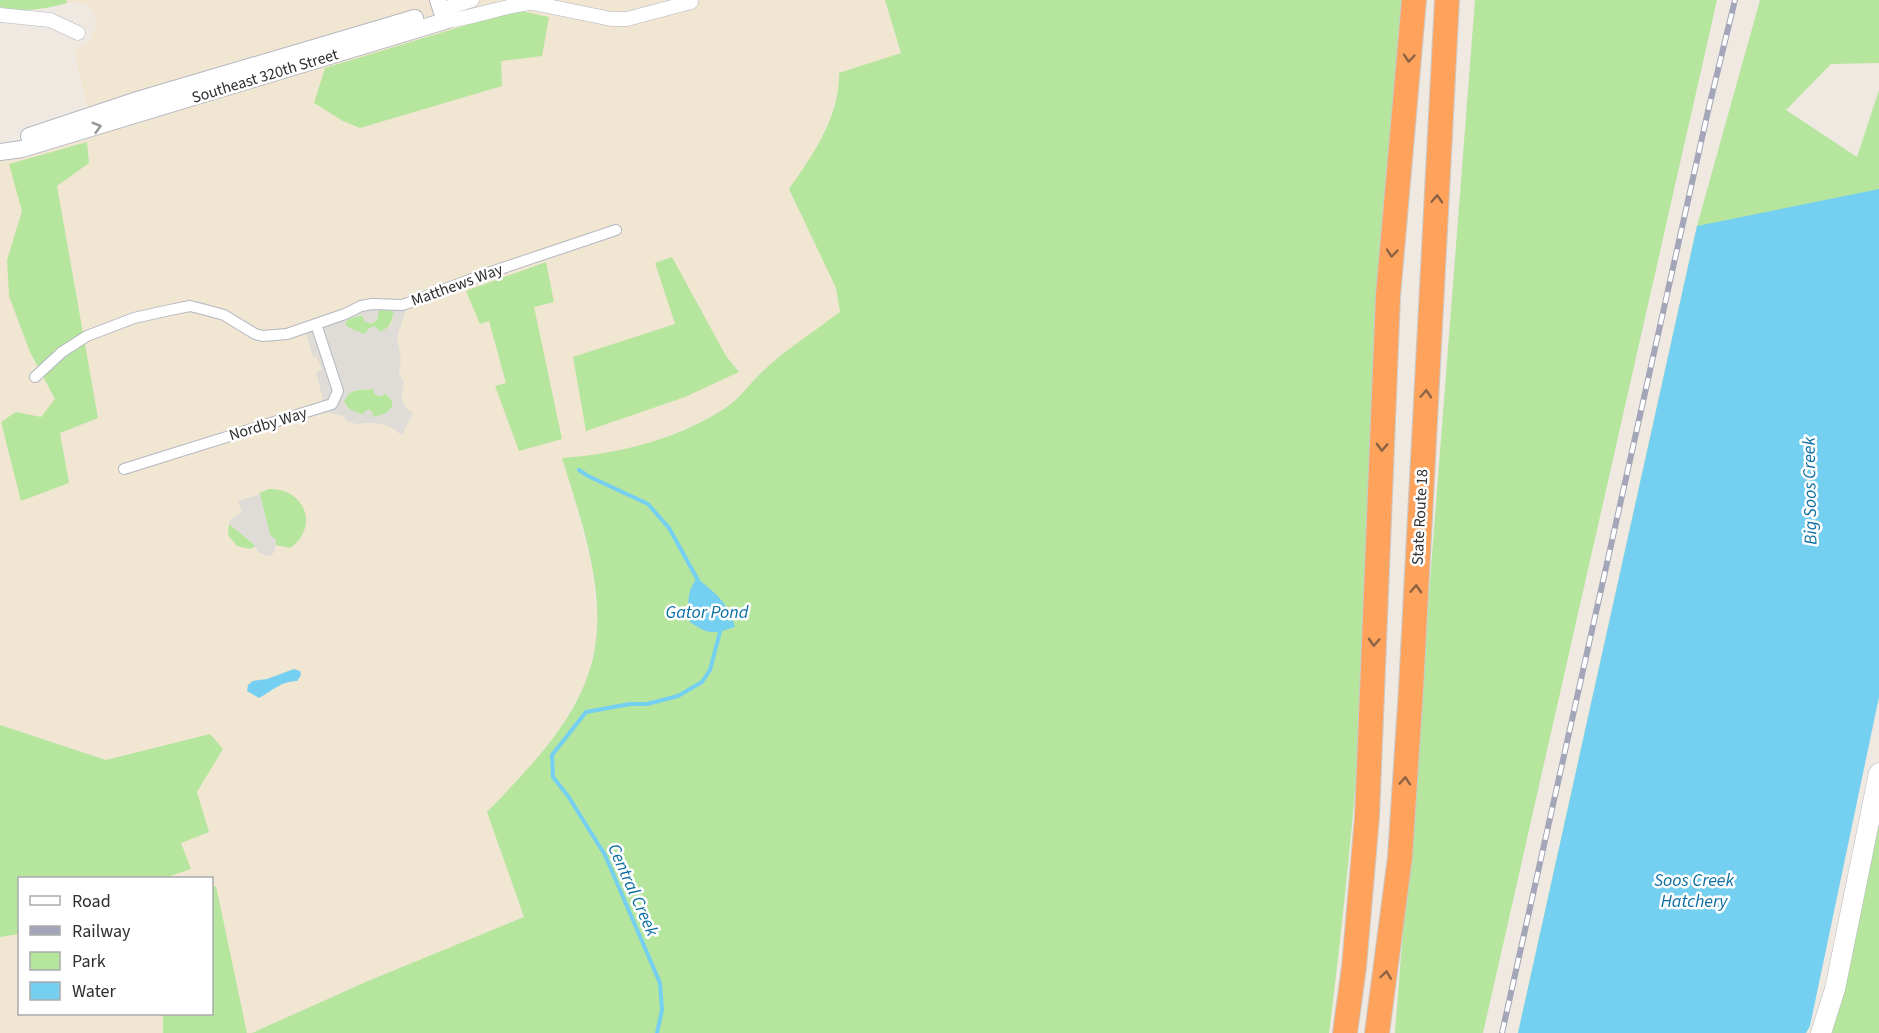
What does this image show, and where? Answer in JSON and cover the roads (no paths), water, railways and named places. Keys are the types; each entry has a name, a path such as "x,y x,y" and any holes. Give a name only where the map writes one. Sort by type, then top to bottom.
{"highway":[{"path":"1345,1033 1354,967 1367,818 1388,296 1414,0"},
{"name":"State Route 18","path":"1377,1033 1393,923 1405,790 1448,0"}],"main road":[{"path":"1821,1033 1835,989 1879,773"}],"street":[{"name":"Southeast 320th Street","path":"0,150 22,149 472,0"},
{"name":"Southeast 320th Street","path":"441,10 461,19 524,1 610,19 627,20 691,2"},
{"path":"0,15 50,20 78,33"},
{"name":"Matthews Way","path":"35,377 62,352 87,336 134,318 190,306 224,315 255,334 263,336 288,334 361,306 402,305 485,274 616,230"},
{"name":"Nordby Way","path":"124,469 332,404 338,391 316,324"}],"water":[{"name":"Soos Creek Hatchery","path":"1879,189 1879,697 1810,1026 1806,1033 1518,1033 1697,226"},
{"name":"Gator Pond","path":"697,578 725,605 735,627 711,632 690,622 689,594"},
{"path":"294,669 300,671 301,675 297,681 281,685 259,698 247,691 248,685 253,681 267,679"}],"waterway":[{"name":"Central Creek","path":"579,470 648,504 669,528 699,582"},
{"name":"Central Creek","path":"657,1033 662,1010 660,983 605,855 568,796 553,777 552,755 586,712 630,704 647,704 678,696 702,682 710,670 720,632 718,628"}],"railway":[{"path":"1502,1033 1708,111 1735,0"}],"water label":[{"name":"Big Soos Creek","path":"1810,491"}]}
